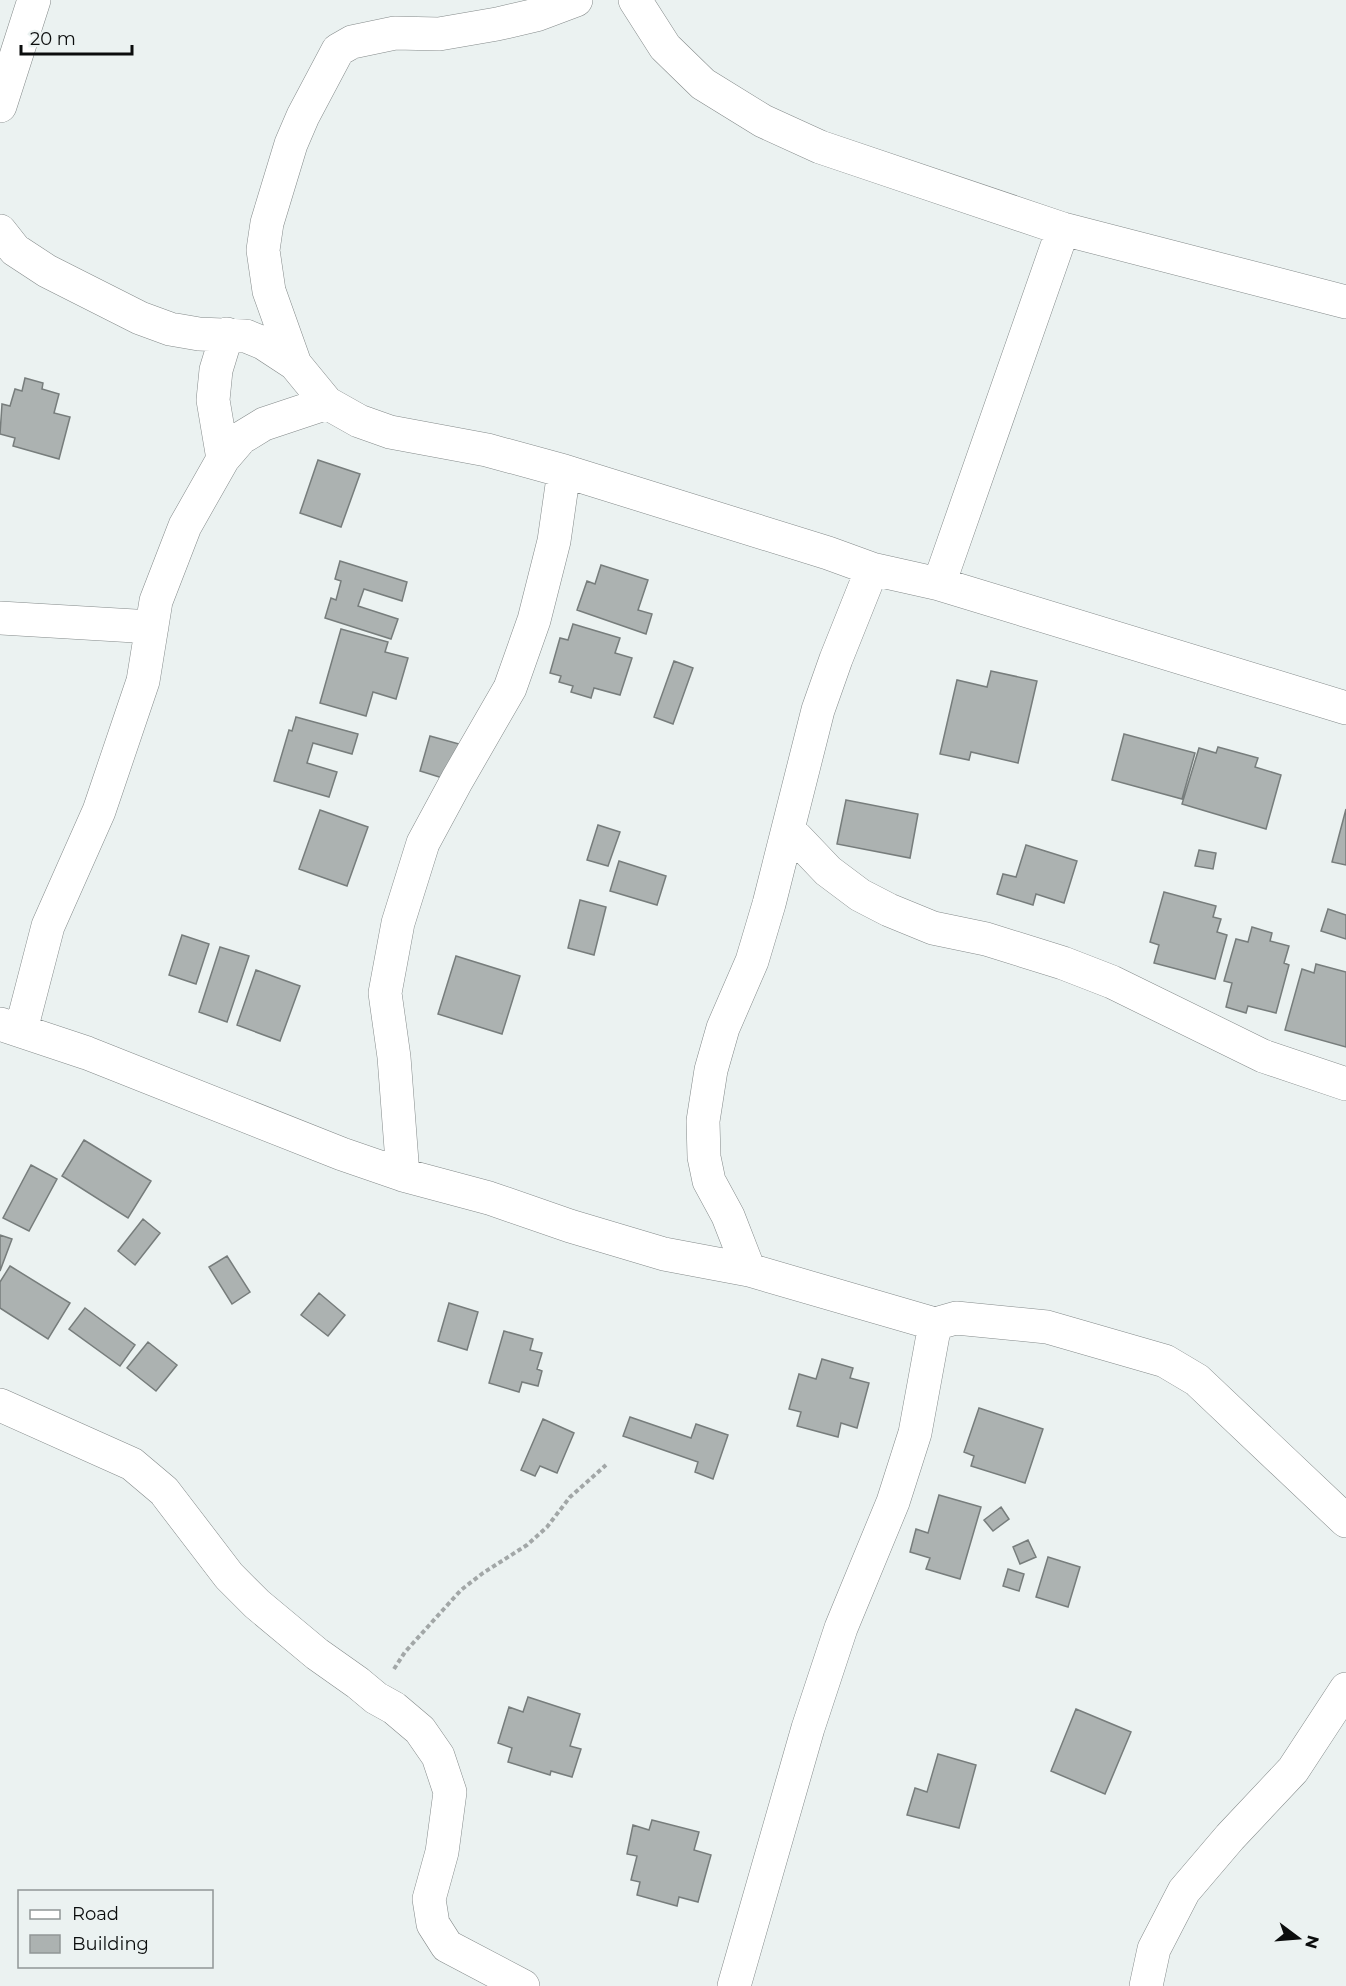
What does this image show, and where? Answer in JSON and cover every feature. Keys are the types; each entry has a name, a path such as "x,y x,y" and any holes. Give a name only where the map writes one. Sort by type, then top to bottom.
{"street":[{"path":"0,106 34,0"},
{"path":"295,364 269,291 263,250 274,196 291,144 307,107 338,50 352,42 396,33 439,34 497,24 536,15 576,0"},
{"path":"635,0 665,47 703,84 763,121 820,147 1063,229 1346,302"},
{"path":"939,584 1063,229"},
{"path":"0,231 15,250 47,271 140,318 170,329 199,334 246,336 263,343 295,364 327,403 359,421 390,432 488,450 564,471 828,553 872,569 939,584 1346,708"},
{"path":"223,459 213,400 216,370 227,334"},
{"path":"327,403 264,424 241,438 223,459 185,526 156,601 143,681 99,811 48,926 10,1027 87,1053 342,1154 403,1175 489,1198 570,1226 664,1254 749,1270 935,1324 956,1318 1047,1327 1165,1361 1197,1380 1346,1521"},
{"path":"403,1175 394,1057 385,993 398,923 423,843 510,688 537,608 554,541 564,471"},
{"path":"749,1270 728,1216 709,1181 704,1157 703,1121 711,1070 723,1028 752,960 769,904 818,710 872,569"},
{"path":"0,618 152,627"},
{"path":"788,829 828,871 860,895 889,910 933,928 986,939 1063,963 1112,982 1263,1056 1346,1084"},
{"path":"734,1986 808,1728 833,1650 893,1502 912,1443 935,1324"},
{"path":"0,1405 132,1464 164,1491 229,1576 257,1604 317,1654 376,1698 394,1708 420,1730 438,1756 450,1792 442,1852 429,1899 433,1924 447,1946 524,1986"},
{"path":"1146,1986 1154,1948 1184,1891 1230,1837 1293,1770 1346,1689"}],"path":[{"path":"376,1698 405,1652 461,1590 527,1545 547,1527 570,1497 606,1465"}],"building":[{"path":"25,378 43,383 42,389 59,394 54,413 70,417 59,459 13,446 15,438 0,434 2,404 10,406 15,389 22,391"},
{"path":"318,460 360,474 341,527 300,513"},
{"path":"340,561 407,582 402,601 364,589 358,606 398,619 391,639 325,618 331,598 336,600 341,581 335,579"},
{"path":"601,565 648,580 638,610 652,614 646,634 577,610 587,581 595,584"},
{"path":"573,624 620,638 615,653 632,658 620,695 594,688 591,698 571,692 573,686 559,682 561,676 550,673 560,638 568,640"},
{"path":"341,629 388,642 385,652 408,658 396,699 373,692 366,716 320,703"},
{"path":"674,661 693,668 673,724 654,717"},
{"path":"991,671 1037,681 1018,763 971,752 969,760 940,754 957,680 987,687"},
{"path":"296,717 358,734 352,754 313,743 307,763 337,772 329,797 274,781 289,730 292,731"},
{"path":"1124,734 1195,753 1182,799 1112,780"},
{"path":"430,736 459,744 449,780 420,771"},
{"path":"1218,747 1258,758 1255,767 1281,775 1266,829 1182,804 1199,748 1216,753"},
{"path":"846,800 918,814 910,858 837,844"},
{"path":"1346,809 1346,865 1332,862"},
{"path":"320,810 368,827 347,886 299,869"},
{"path":"598,825 620,832 608,866 587,860"},
{"path":"1026,845 1077,861 1064,903 1036,894 1033,905 997,894 1003,874 1016,877"},
{"path":"1199,850 1216,853 1213,869 1195,866"},
{"path":"619,861 666,876 657,905 610,891"},
{"path":"1164,892 1216,906 1213,917 1221,919 1217,932 1227,935 1215,979 1154,963 1159,945 1150,942"},
{"path":"580,900 606,907 594,955 568,948"},
{"path":"1328,909 1346,915 1346,939 1321,931"},
{"path":"1252,927 1272,933 1270,941 1289,946 1284,963 1289,965 1276,1013 1248,1006 1246,1013 1226,1007 1232,983 1224,981 1236,939 1248,942"},
{"path":"182,935 209,944 196,984 169,975"},
{"path":"220,947 249,956 227,1022 199,1012"},
{"path":"456,956 520,976 502,1034 438,1014"},
{"path":"1316,964 1346,972 1346,1047 1285,1030 1302,969 1314,973"},
{"path":"256,970 300,986 280,1041 237,1025"},
{"path":"84,1140 151,1181 128,1218 62,1176"},
{"path":"31,1165 57,1179 29,1231 3,1218"},
{"path":"143,1219 160,1233 135,1265 118,1251"},
{"path":"0,1235 12,1239 0,1271"},
{"path":"227,1256 250,1292 232,1304 209,1267"},
{"path":"10,1266 70,1303 48,1339 0,1308 0,1282"},
{"path":"319,1293 345,1315 328,1336 301,1315"},
{"path":"449,1303 478,1312 467,1350 438,1341"},
{"path":"85,1308 135,1345 120,1366 69,1329"},
{"path":"504,1331 533,1339 530,1350 542,1353 537,1369 542,1371 538,1386 522,1382 519,1392 489,1383"},
{"path":"148,1342 177,1365 156,1391 127,1368"},
{"path":"822,1359 853,1368 850,1378 869,1383 857,1428 841,1423 838,1437 797,1426 801,1412 789,1409 799,1374 816,1379"},
{"path":"979,1408 1043,1429 1025,1483 971,1466 974,1456 964,1452"},
{"path":"630,1417 691,1438 696,1424 728,1435 713,1479 695,1472 698,1462 623,1436"},
{"path":"543,1419 574,1433 557,1473 540,1466 535,1476 521,1470"},
{"path":"939,1495 981,1507 960,1579 926,1569 930,1558 910,1552 916,1529 928,1533"},
{"path":"1001,1507 1009,1519 993,1531 984,1520"},
{"path":"1028,1540 1036,1557 1020,1564 1013,1547"},
{"path":"1048,1557 1080,1567 1068,1607 1036,1597"},
{"path":"1008,1569 1024,1574 1019,1591 1003,1586"},
{"path":"528,1697 580,1714 570,1746 581,1749 572,1777 551,1771 550,1775 508,1762 512,1748 498,1743 509,1707 523,1712"},
{"path":"1076,1709 1131,1732 1105,1794 1051,1771"},
{"path":"938,1754 976,1765 959,1828 907,1815 915,1788 927,1792"},
{"path":"652,1820 699,1832 694,1850 711,1855 698,1902 679,1897 677,1906 637,1895 640,1882 631,1880 637,1856 627,1854 633,1825 649,1830"}]}
